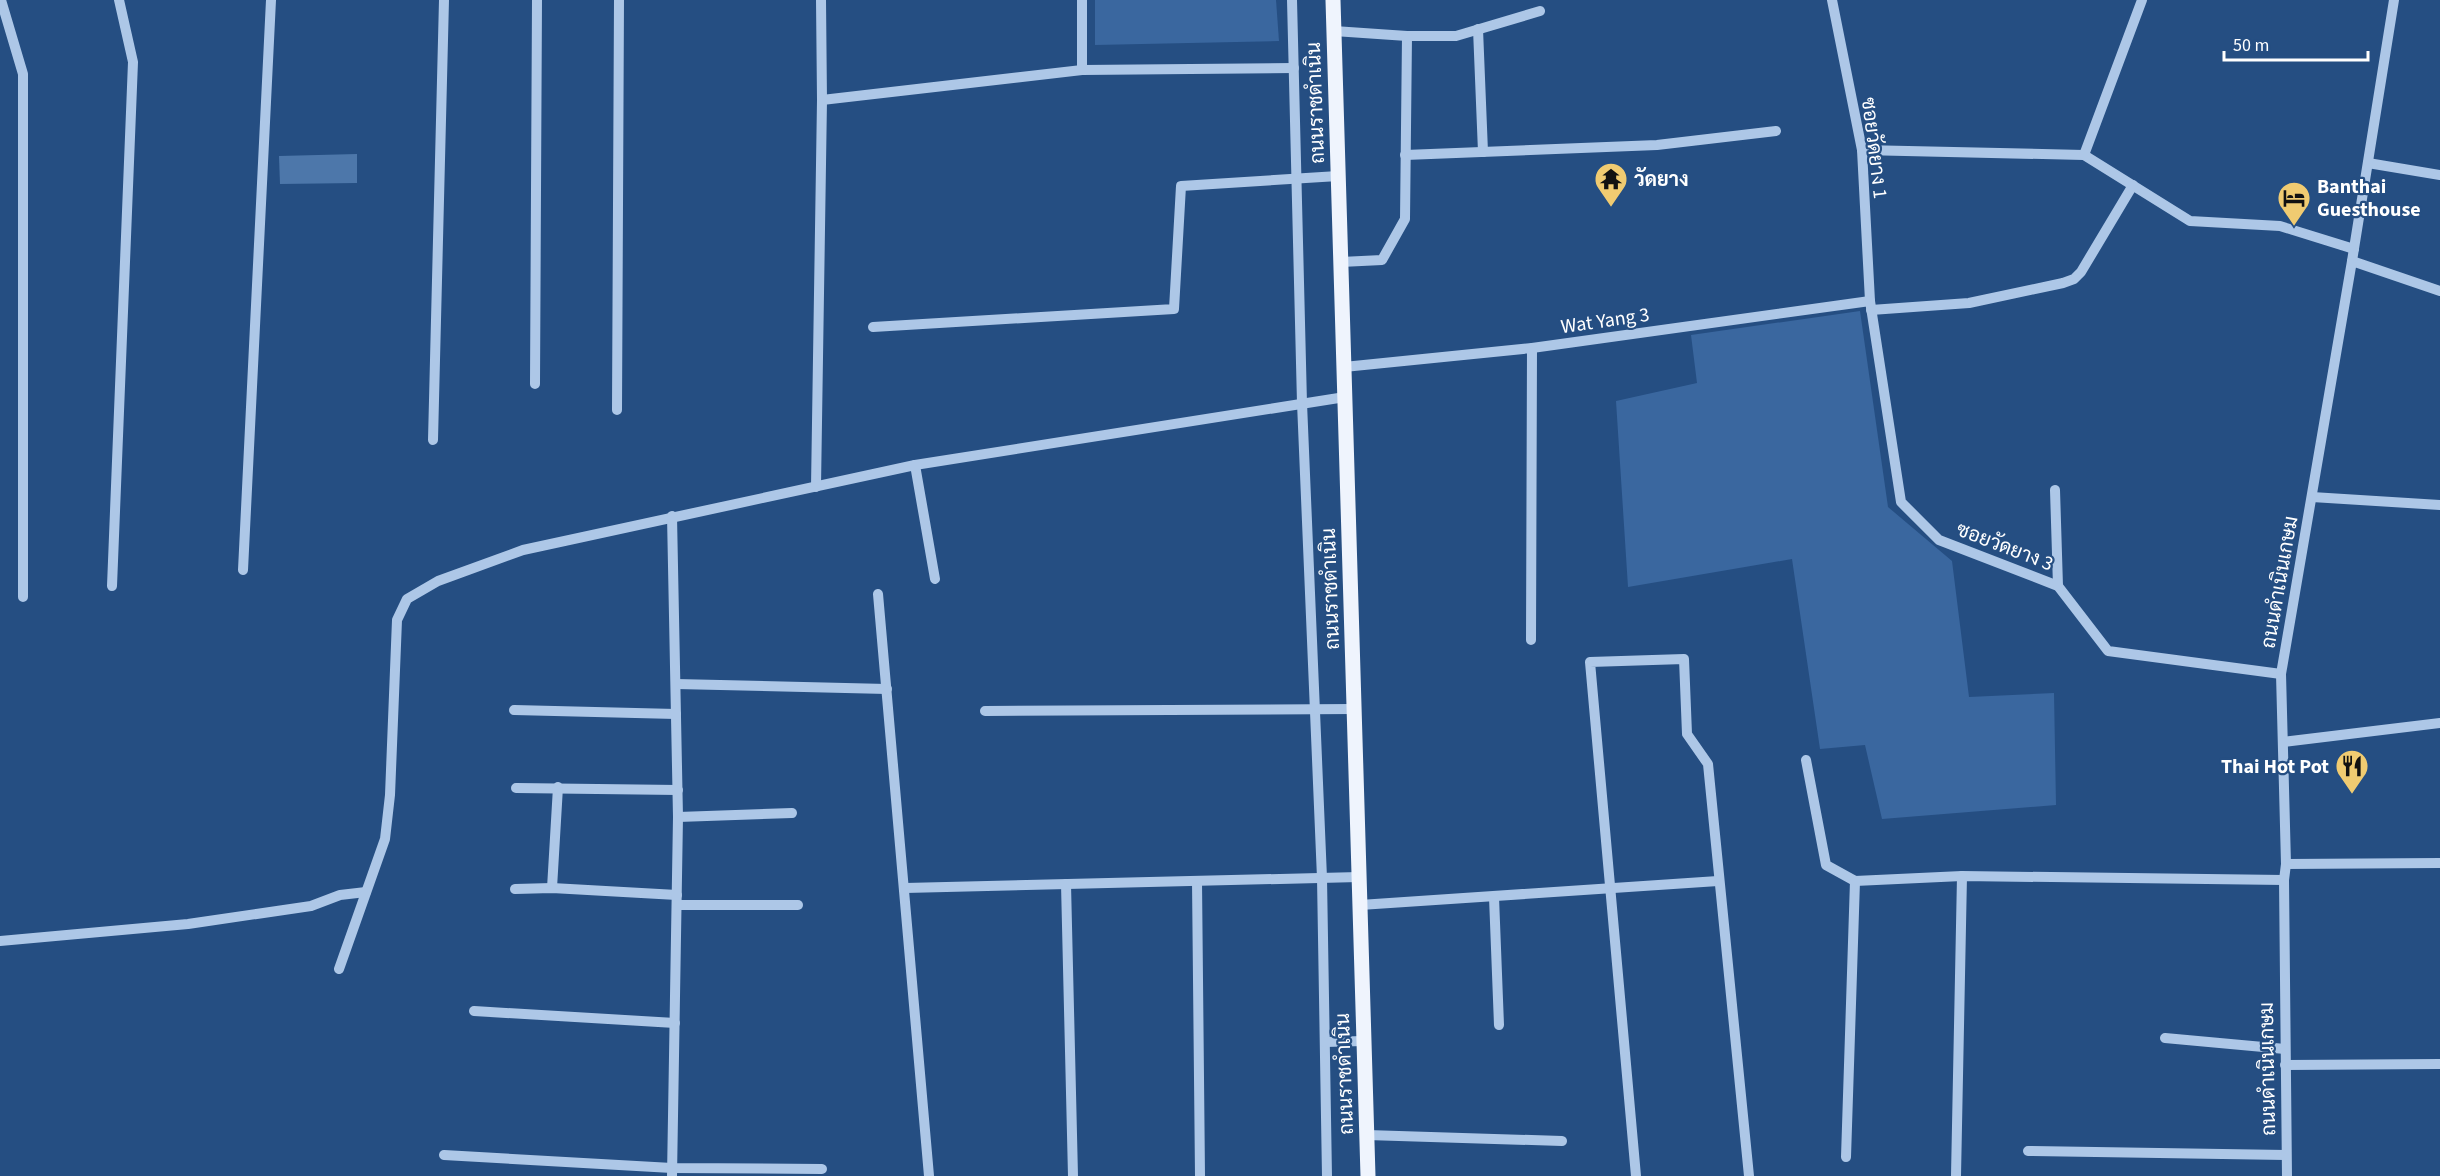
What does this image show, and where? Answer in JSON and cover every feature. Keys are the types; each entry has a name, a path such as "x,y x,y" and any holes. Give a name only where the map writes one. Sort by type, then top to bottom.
{"main road":[{"name":"ถนนราชดำเนิน","path":"1333,0 1368,1176"}],"street":[{"path":"1,0 23,74 23,597"},
{"path":"112,586 133,62 119,0"},
{"path":"243,570 271,0"},
{"path":"433,440 444,0"},
{"path":"535,384 537,0"},
{"path":"617,410 619,0"},
{"path":"816,487 822,100 821,0"},
{"path":"1082,0 1082,70"},
{"path":"1292,0 1302,403 1322,878 1327,1176"},
{"name":"ซอยวัดยาง 1","path":"1833,0 1862,150 1870,306"},
{"path":"2084,155 2142,0"},
{"name":"ถนนดำเนินเกษม","path":"2287,1176 2284,880 2286,864 2281,674 2394,0"},
{"path":"1334,31 1407,36 1456,36 1540,11"},
{"path":"1478,29 1483,152"},
{"path":"1341,262 1382,260 1392,246 1405,219 1407,36"},
{"path":"822,100 1082,70 1294,68"},
{"path":"1405,155 1656,145 1776,130"},
{"path":"1862,150 2084,155 2190,221 2280,226 2354,249"},
{"path":"2368,164 2440,175"},
{"path":"873,327 1174,309 1181,186 1338,177"},
{"name":"Wat Yang 3","path":"1344,367 1532,348 1870,306 1969,303 2063,283 2074,279 2081,272 2133,185"},
{"path":"2352,261 2440,291"},
{"name":"ซอยวัดยาง 3","path":"1870,306 1901,502 1939,540 2058,585 2108,651 2281,674"},
{"path":"1531,640 1532,348"},
{"path":"339,969 385,839 390,795 397,620 406,599 438,581 523,550 672,516 915,465 1345,397"},
{"path":"915,465 934,579"},
{"path":"2055,490 2058,585"},
{"path":"2312,497 2440,505"},
{"path":"672,516 678,790 672,1172"},
{"path":"878,594 929,1176"},
{"path":"1636,1176 1590,662 1684,659 1687,734 1708,764 1749,1176"},
{"path":"676,684 887,689"},
{"path":"985,711 1354,709"},
{"path":"514,710 676,714"},
{"path":"2283,742 2440,723"},
{"path":"1806,760 1826,866 1855,881 1962,876 2284,880"},
{"path":"516,788 678,790"},
{"path":"552,888 558,788"},
{"path":"678,817 792,813"},
{"path":"2286,864 2440,863"},
{"path":"1956,1176 1962,876"},
{"path":"905,888 1359,877"},
{"path":"1197,881 1200,1176"},
{"path":"1360,905 1718,881"},
{"path":"1846,1158 1855,881"},
{"path":"1066,884 1073,1176"},
{"path":"515,889 552,888 677,900 798,905"},
{"path":"0,941 188,924 311,906 340,895 366,892"},
{"path":"1494,897 1499,1025"},
{"path":"474,1011 675,1023"},
{"path":"2165,1038 2285,1049"},
{"path":"1325,1042 1364,1041"},
{"path":"2285,1065 2440,1064"},
{"path":"1367,1135 1562,1141"},
{"path":"2028,1151 2286,1155"},
{"path":"444,1155 672,1172 822,1169"}],"shaded area":[{"path":"1095,0 1276,0 1279,41 1095,45"},
{"path":"1860,311 1888,507 1952,561 1969,697 2054,693 2056,805 1882,819 1865,745 1820,749 1792,559 1628,587 1616,401 1697,383 1691,335"}],"building":[{"path":"357,154 357,183 280,184 279,156"}],"place":[{"name":"วัดยาง","path":"1611,208"},
{"name":"Banthai Guesthouse","path":"2294,227"},
{"name":"Thai Hot Pot","path":"2352,795"}]}
